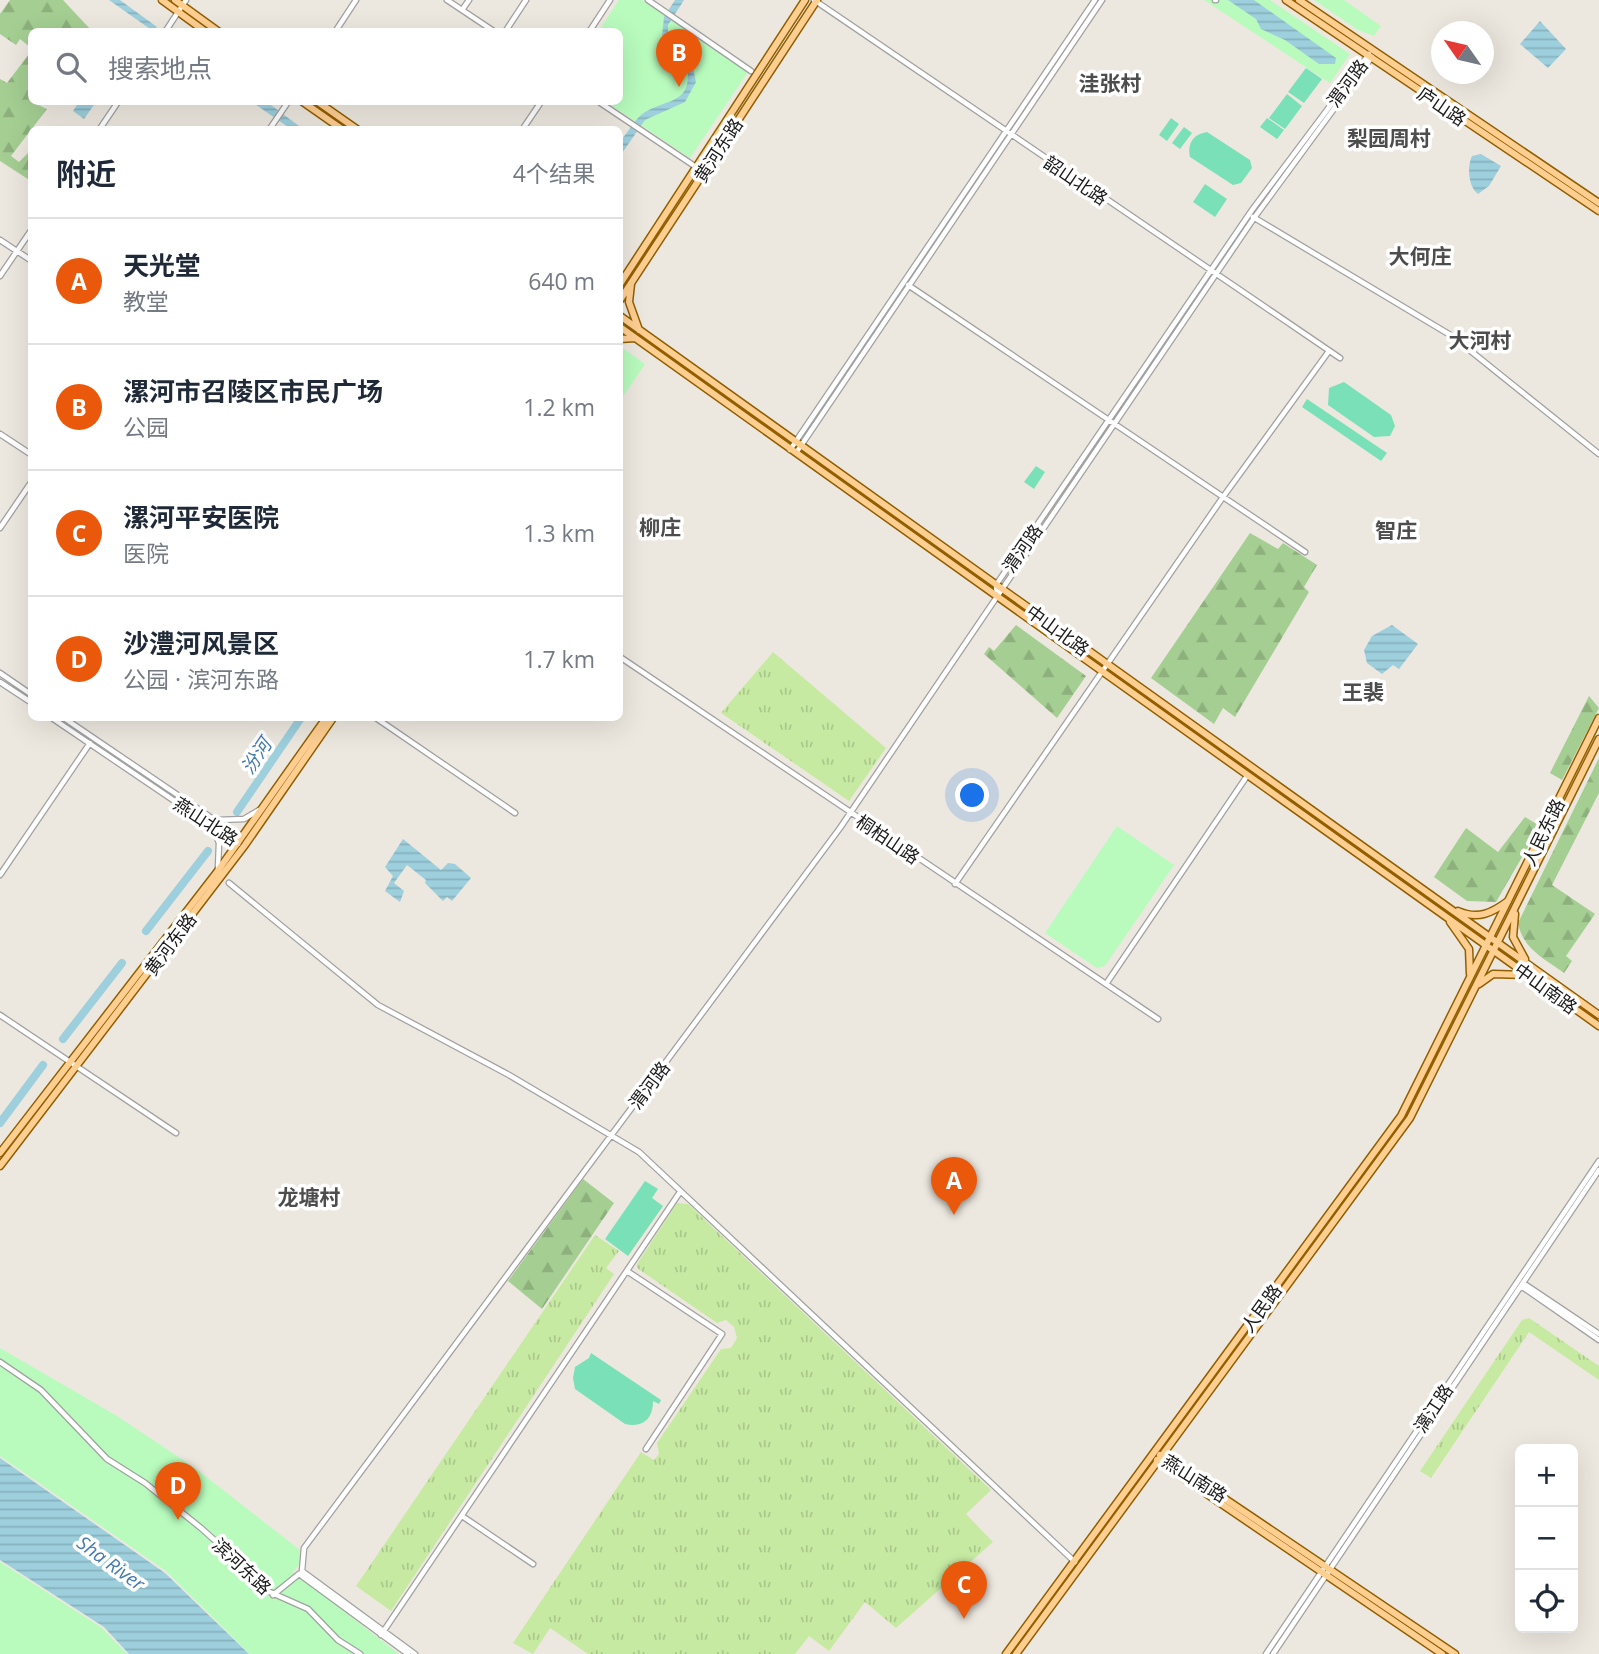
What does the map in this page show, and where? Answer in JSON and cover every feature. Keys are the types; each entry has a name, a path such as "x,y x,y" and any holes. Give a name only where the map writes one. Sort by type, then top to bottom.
{"main road":[{"path":"162,0 182,6 202,28"},
{"path":"175,0 213,28"},
{"name":"黄河东路","path":"623,277 805,0"},
{"name":"黄河东路","path":"623,295 815,0"},
{"name":"庐山路","path":"1286,0 1599,211"},
{"name":"庐山路","path":"1299,0 1599,203"},
{"path":"307,105 337,126"},
{"path":"322,105 352,126"},
{"path":"623,338 638,335 630,309 631,282"},
{"name":"中山北路","path":"623,319 638,335 793,452 997,597 1105,668 1444,910 1494,950"},
{"name":"中山北路","path":"623,328 638,335 999,587 1247,776 1444,910 1498,942"},
{"name":"人民东路","path":"1494,950 1513,902 1599,719"},
{"name":"黄河东路","path":"0,1153 241,842 324,721"},
{"name":"黄河东路","path":"0,1166 78,1067 331,721"},
{"name":"人民东路","path":"1487,945 1513,902 1599,739"},
{"path":"1444,910 1481,915 1513,902 1513,937 1531,971 1493,974 1475,988"},
{"path":"1444,910 1464,937 1469,949 1472,960 1468,983"},
{"name":"中山南路","path":"1498,942 1599,1026"},
{"name":"人民路","path":"1016,1654 1081,1567 1401,1116 1487,945"},
{"name":"中山南路","path":"1494,950 1599,1015"},
{"name":"人民路","path":"1006,1654 1074,1561 1158,1457 1410,1118 1494,950"},
{"path":"1582,1013 1587,1006"},
{"name":"燕山南路","path":"1158,1457 1260,1520 1329,1567 1440,1650 1455,1654"},
{"name":"燕山南路","path":"1158,1457 1255,1527 1395,1617"},
{"path":"1255,1527 1260,1520"}],"street":[{"path":"338,28 356,0"},
{"path":"447,0 489,28"},
{"path":"462,10 469,0"},
{"path":"508,28 526,0"},
{"path":"592,28 610,0"},
{"path":"648,0 751,71"},
{"name":"韶山北路","path":"815,0 1008,135 1340,358"},
{"path":"1008,135 1095,0"},
{"path":"793,452 1102,0"},
{"path":"168,28 182,6"},
{"name":"渭河路","path":"999,587 1052,515 1162,346 1252,216 1374,51"},
{"path":"102,126 116,105"},
{"path":"272,126 286,105"},
{"path":"525,126 539,105"},
{"path":"604,105 696,167"},
{"path":"1252,216 1452,336 1599,454"},
{"path":"0,276 28,235"},
{"path":"0,240 28,258"},
{"path":"907,284 1305,552"},
{"path":"955,884 1223,497 1329,351"},
{"name":"渭河路","path":"301,1573 304,1548 850,814 997,597 999,587 1047,511 1112,422"},
{"path":"0,434 28,452"},
{"path":"0,528 28,487"},
{"path":"1047,511 1052,515"},
{"name":"桐柏山路","path":"623,659 1158,1019"},
{"path":"0,673 28,692"},
{"path":"0,682 28,700"},
{"name":"燕山北路","path":"56,721 211,826 241,842"},
{"name":"燕山北路","path":"68,721 215,820 241,842"},
{"path":"380,721 515,813"},
{"path":"0,875 93,738"},
{"path":"1106,984 1247,776"},
{"path":"215,820 244,819 263,808"},
{"path":"211,826 219,843 217,872"},
{"path":"229,883 378,1005 509,1075 639,1152 1081,1567"},
{"path":"0,1015 176,1133"},
{"name":"漓江路","path":"1522,1285 1599,1161"},
{"name":"漓江路","path":"1266,1654 1329,1567 1599,1170"},
{"path":"382,1633 680,1192"},
{"path":"627,1271 722,1334 646,1449"},
{"path":"1522,1285 1599,1334"},
{"path":"1522,1285 1599,1340"},
{"name":"滨河东路","path":"0,1362 41,1390 107,1459 172,1504 240,1563 263,1589 307,1609 338,1640 360,1654"},
{"path":"462,1516 533,1564"},
{"path":"273,1595 301,1573 408,1654"},
{"name":"漓江路","path":"1273,1654 1324,1573"},
{"path":"382,1633 415,1654"}],"green space":[{"path":"10,0 63,0 89,28 28,28 28,46 20,39 16,45 0,34 0,14"},
{"path":"619,0 642,0 748,72 690,158 610,105 623,105 623,28 601,28"},
{"path":"1204,0 1270,0 1350,54 1330,83"},
{"path":"1314,0 1344,0 1381,26 1374,36 1358,30"},
{"path":"28,55 28,105 38,105 47,109 34,126 28,126 28,134 11,156 19,162 28,153 28,179 0,161 0,79 7,83"},
{"path":"1306,68 1322,79 1304,103 1288,92"},
{"path":"1287,94 1302,106 1285,129 1269,118"},
{"path":"1171,118 1179,124 1167,141 1159,135"},
{"path":"1267,118 1284,130 1277,139 1260,127"},
{"path":"1184,127 1192,133 1180,149 1172,143"},
{"path":"1207,132 1250,160 1252,168 1241,183 1233,185 1190,157 1192,140"},
{"path":"1205,184 1227,199 1215,217 1193,202"},
{"path":"623,348 645,364 623,397"},
{"path":"1344,382 1391,415 1395,426 1390,436 1374,437 1328,405 1329,388"},
{"path":"1307,399 1387,453 1381,461 1302,407"},
{"path":"1036,466 1045,472 1034,489 1024,482"},
{"path":"1250,533 1278,549 1283,543 1317,565 1304,587 1309,592 1235,717 1223,708 1214,724 1151,678"},
{"path":"1016,625 1086,676 1057,718 984,654 989,647 994,651"},
{"path":"773,652 886,748 849,801 721,713"},
{"path":"1589,696 1599,708 1562,780 1550,773"},
{"path":"1599,758 1599,793 1552,885 1595,914 1566,956 1572,961 1564,973 1529,946 1518,923"},
{"path":"1525,817 1540,826 1496,902 1467,901 1434,877 1466,828 1498,852"},
{"path":"1117,826 1174,865 1105,966 1097,968 1045,933"},
{"path":"583,1179 614,1203 542,1309 508,1281"},
{"path":"645,1181 658,1189 652,1198 663,1206 628,1256 605,1239"},
{"path":"677,1203 688,1204 991,1490 966,1514 993,1542 896,1628 865,1602 829,1651 809,1636 795,1654 588,1654 550,1628 533,1654 513,1643 641,1452 654,1460 659,1454 657,1443 721,1349 731,1348 737,1338 734,1327 726,1320 717,1323 637,1268"},
{"path":"595,1235 619,1251 606,1268 614,1274 391,1611 356,1586"},
{"path":"1529,1318 1599,1366 1599,1380 1529,1332 1431,1478 1420,1471 1522,1320"},
{"path":"0,1348 117,1416 195,1468 300,1550 299,1565 293,1572 399,1654 250,1654 166,1571 0,1456"},
{"path":"591,1353 661,1400 659,1404 653,1401 646,1421 637,1425 625,1424 575,1389 575,1367 589,1358"},
{"path":"0,1562 102,1628 127,1654 0,1654"}],"water":[{"path":"109,0 120,0 157,27 149,28"},
{"path":"675,0 684,0 668,25 668,34 691,58 696,82 685,102 645,120 623,152 623,137 638,118 645,112 677,98 686,87 687,65 662,36 664,17"},
{"path":"1228,0 1254,0 1336,58 1335,64 1319,64 1285,40 1261,29 1256,19"},
{"path":"1540,21 1566,49 1548,68 1520,44"},
{"path":"77,105 94,105 84,119 73,111"},
{"path":"256,105 271,105 299,126 287,126"},
{"path":"1481,154 1501,166 1489,186 1478,194 1470,182 1469,165 1472,156"},
{"path":"1392,625 1418,644 1399,669 1393,665 1382,674 1367,663 1364,650 1372,636"},
{"path":"403,839 441,870 448,863 455,864 471,878 452,901 447,897 443,901 425,883 426,880 407,865 394,883 404,891 400,902 385,891 393,876 385,867"},
{"name":"Sha River","path":"0,1458 165,1573 249,1654 129,1654 104,1627 0,1560"}],"waterway":[{"name":"汾河","path":"237,812 299,721"},
{"name":"汾河","path":"146,931 208,851"},
{"name":"汾河","path":"63,1039 122,963"},
{"name":"汾河","path":"0,1123 43,1065"}],"place":[{"name":"漯河市召陵区市民广场","path":"679,87"},
{"name":"天光堂","path":"954,1215"},
{"name":"沙澧河风景区","path":"178,1520"},
{"name":"漯河平安医院","path":"964,1619"}],"district":[{"name":"洼张村","path":"1110,83"},
{"name":"梨园周村","path":"1389,138"},
{"name":"大何庄","path":"1420,256"},
{"name":"大河村","path":"1480,340"},
{"name":"柳庄","path":"660,527"},
{"name":"智庄","path":"1396,530"},
{"name":"王裴","path":"1363,692"},
{"name":"龙塘村","path":"309,1197"}]}
